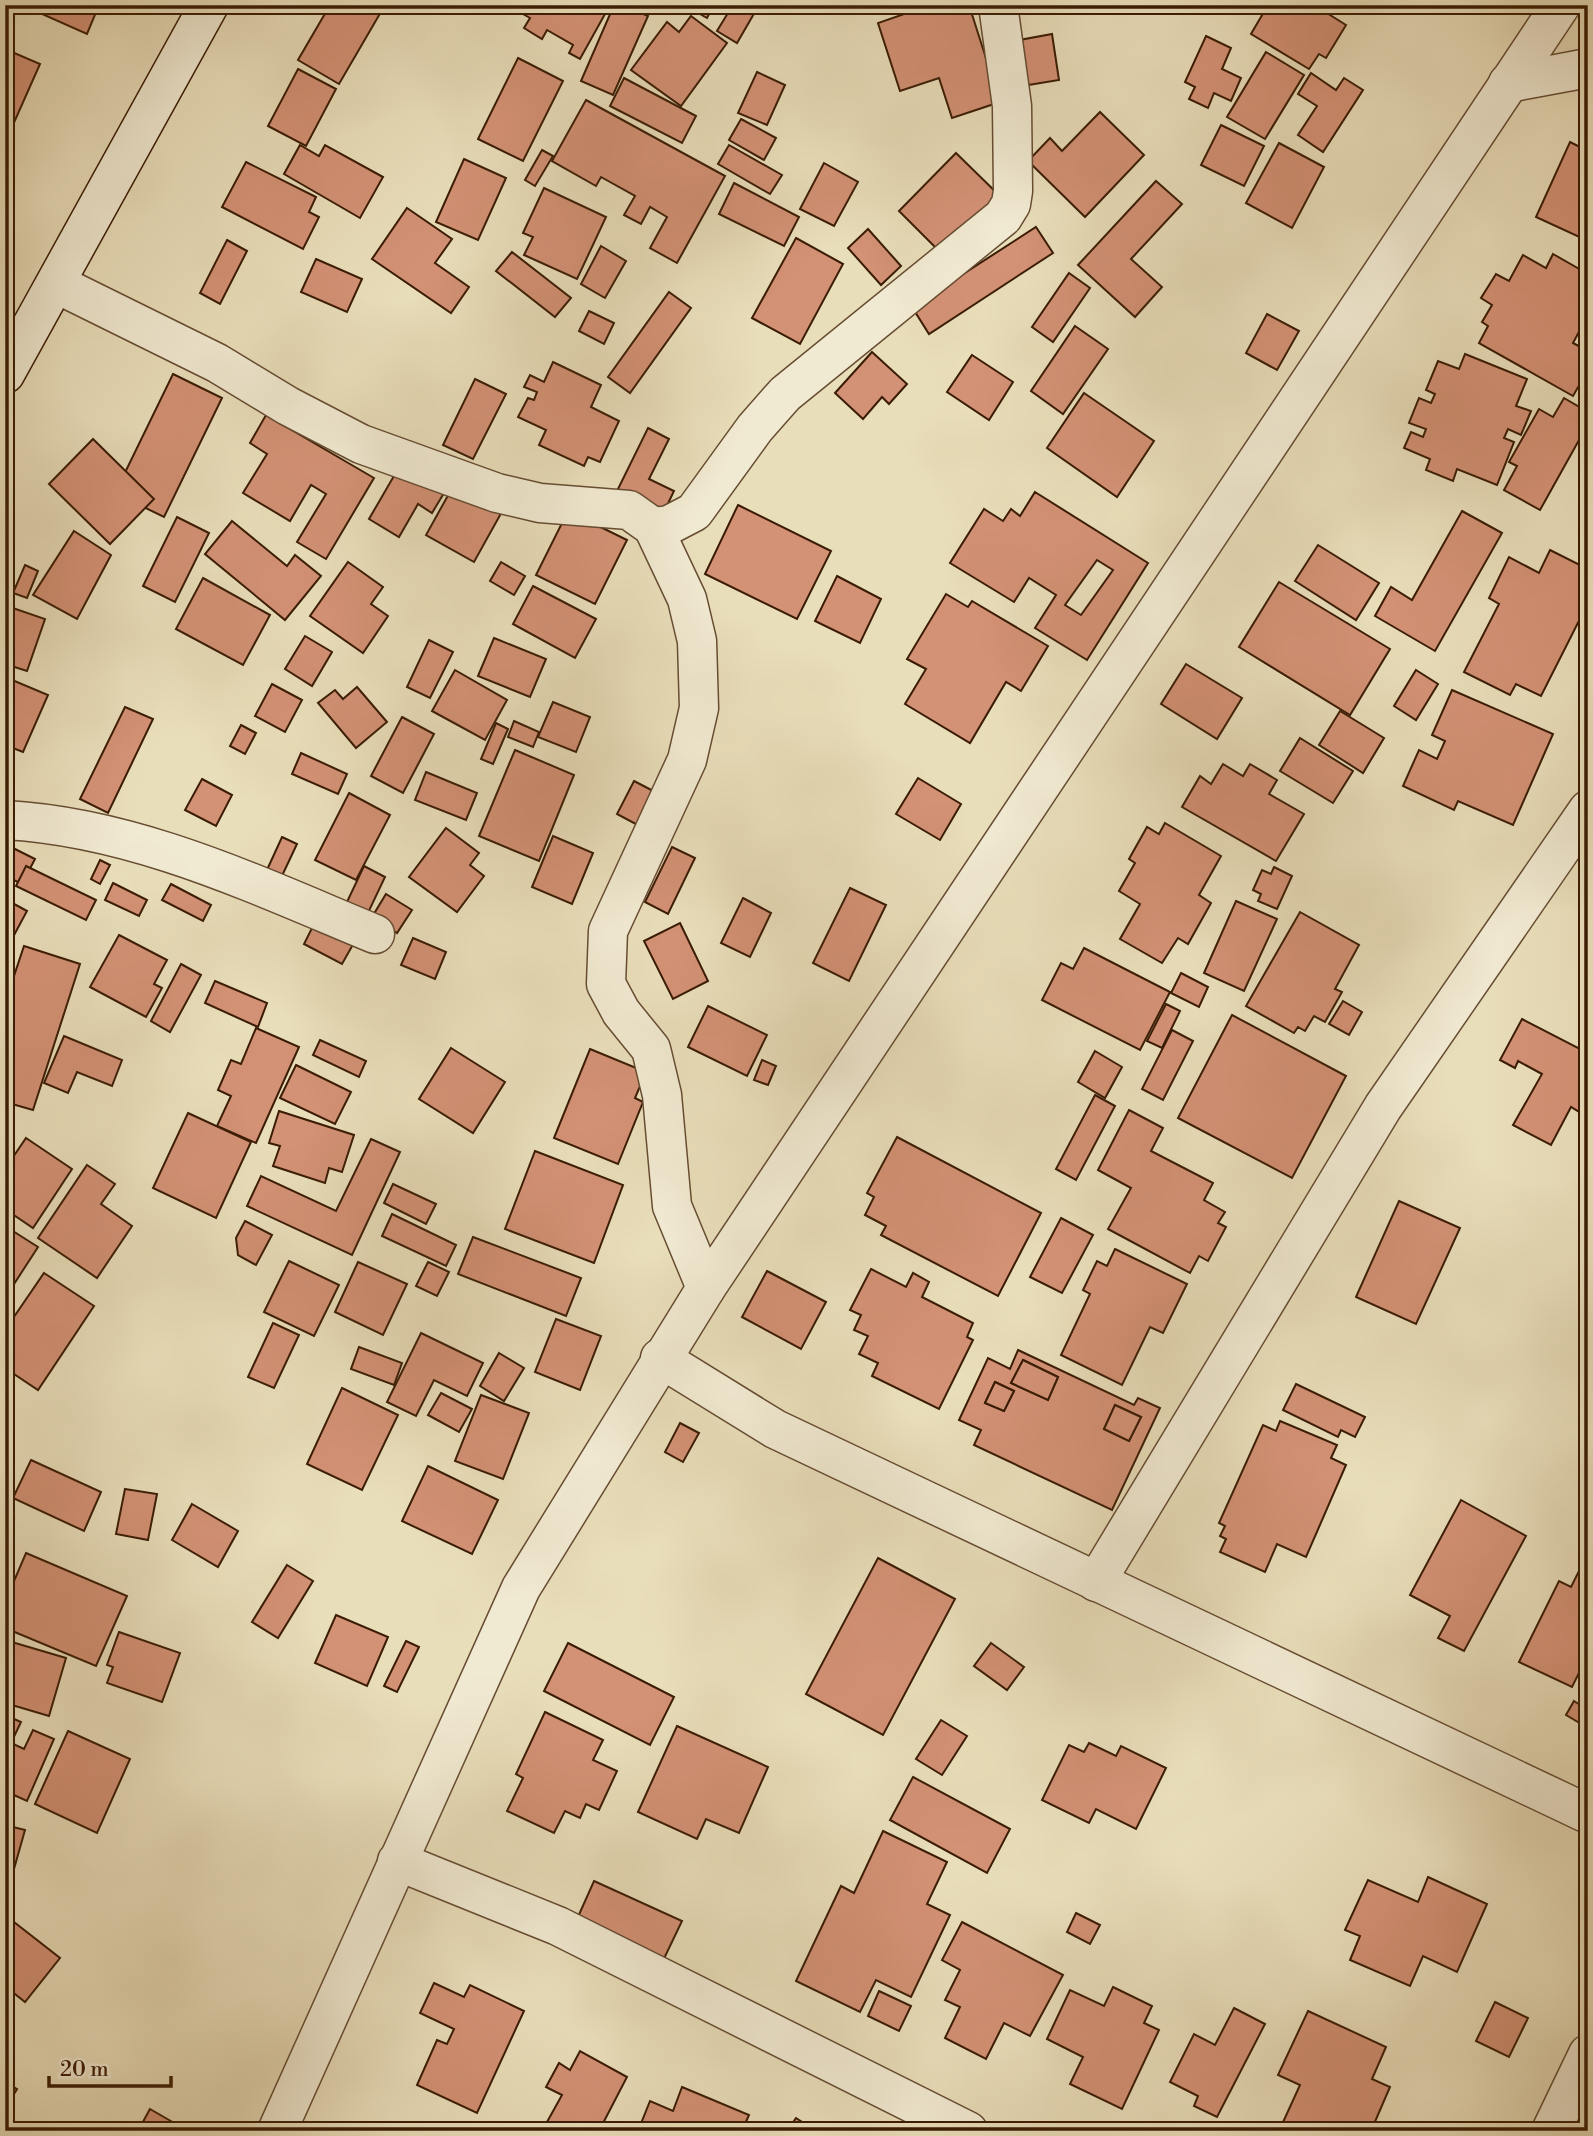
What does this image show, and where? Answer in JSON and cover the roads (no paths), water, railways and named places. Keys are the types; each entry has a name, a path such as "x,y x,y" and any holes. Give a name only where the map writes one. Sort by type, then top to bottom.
{"street":[{"path":"653,527 669,525 694,512 755,428 785,394 1003,217 1011,204 1013,191 1012,106 998,5"},
{"path":"277,2131 521,1588 706,1288 1508,83 1550,8"},
{"path":"5,374 57,284 198,9"},
{"path":"1508,83 1588,68"},
{"path":"57,284 217,363 360,444 497,493 540,503 629,510 653,527 687,599 697,641 699,708 687,760 608,930 606,984 621,1012 651,1049 662,1095 672,1206 706,1288"},
{"path":"1096,1582 1383,1107 1588,810"},
{"path":"5,820 79,830 148,846 204,864 375,934"},
{"path":"660,1359 775,1429 1588,1814"},
{"path":"397,1861 558,1926 968,2131"},
{"path":"1551,2131 1588,2054"}]}
